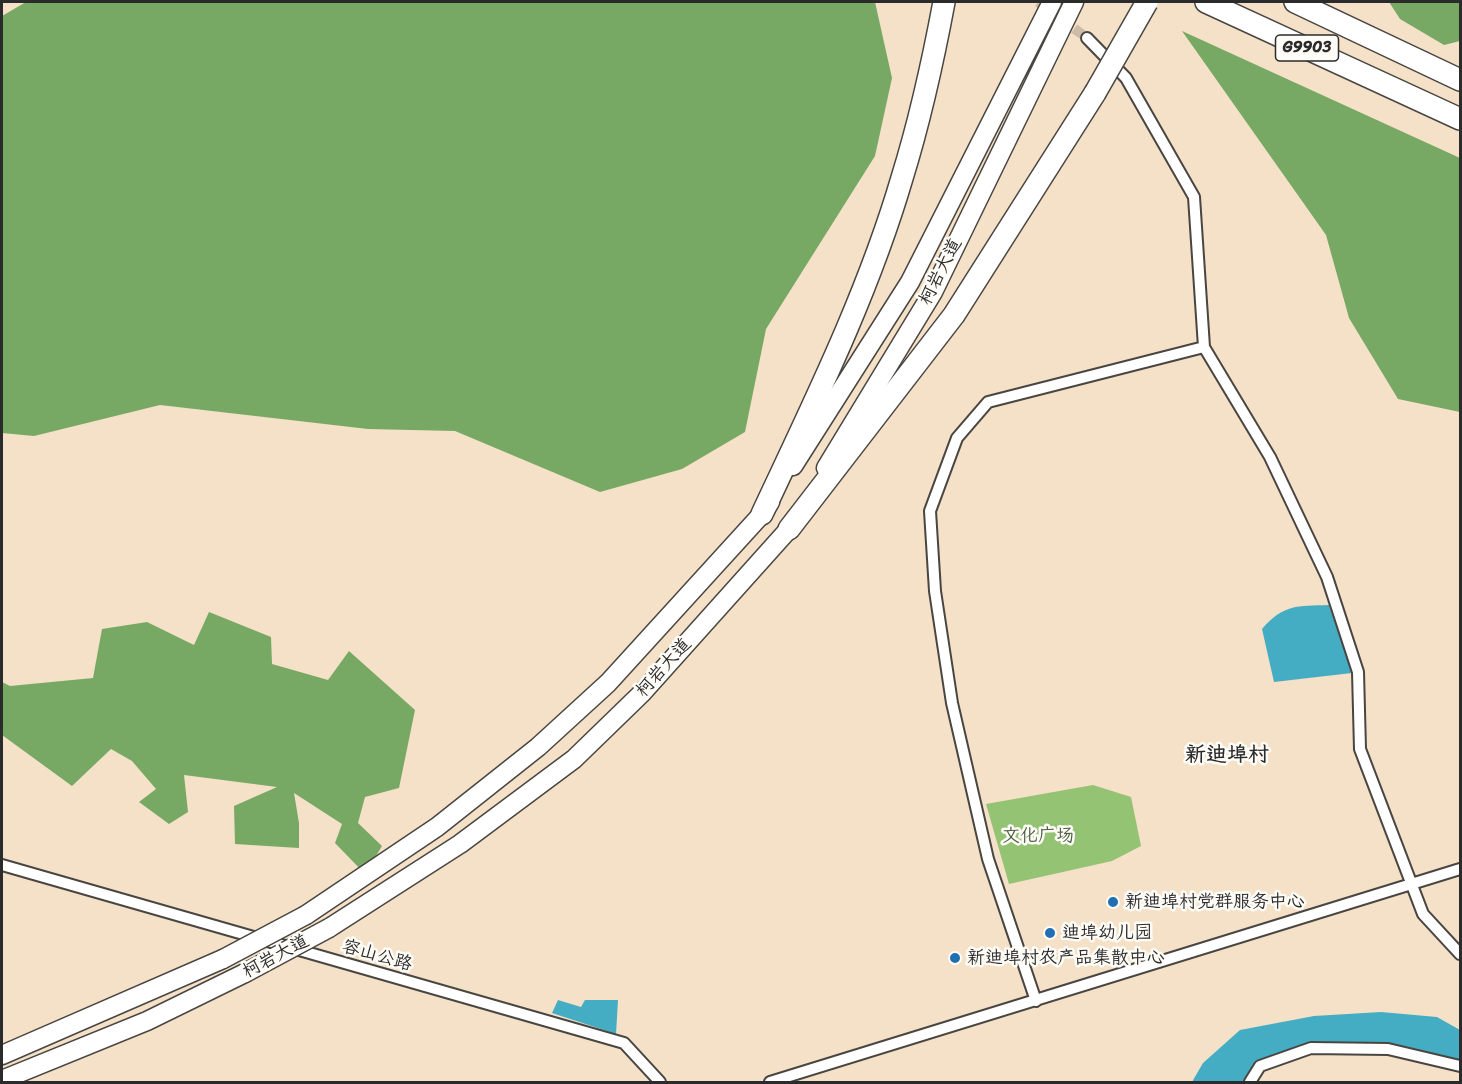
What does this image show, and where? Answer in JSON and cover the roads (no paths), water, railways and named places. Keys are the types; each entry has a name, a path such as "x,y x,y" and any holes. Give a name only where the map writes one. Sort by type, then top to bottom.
{"highway":[{"path":"762,514 860,297 898,191 930,75 944,2"},
{"path":"789,529 954,315 1095,93 1147,2"},
{"name":"G9903","path":"1206,2 1461,118"},
{"name":"G9903","path":"1295,2 1461,80"}],"main road":[{"name":"柯岩大道","path":"2,1055 223,959 306,915 437,827 538,747 608,684 762,514 910,282 1052,2"},
{"name":"柯岩大道","path":"2,1080 147,1021 245,974 329,928 460,844 574,759 642,693 789,529 933,292 1074,2"}],"street":[{"path":"1088,38 1126,78 1194,197 1204,347 1270,457 1331,588 1358,672 1360,749 1423,914 1461,954"},
{"path":"1036,1001 988,859 952,703 935,591 930,511 957,438 988,402 1204,347"},
{"name":"容山公路","path":"2,865 624,1043 660,1083"},
{"path":"770,1083 1461,869"},
{"path":"1250,1083 1260,1066 1311,1048 1388,1049 1461,1066"}],"water":[{"path":"1329,605 1352,673 1274,682 1262,629 1277,615 1292,608"},
{"path":"558,1000 581,1007 585,1000 618,1000 616,1034 552,1013"},
{"path":"1381,1012 1437,1017 1460,1030 1460,1064 1388,1046 1312,1046 1259,1063 1246,1082 1192,1082 1203,1063 1240,1030 1314,1016"}],"tunnel":[{"path":"1038,2 1087,38"}],"place":[{"name":"新迪埠村党群服务中心","path":"1113,902"},
{"name":"迪埠幼儿园","path":"1050,933"},
{"name":"新迪埠村农产品集散中心","path":"955,958"}],"district":[{"name":"新迪埠村","path":"1227,756"}],"park label":[{"name":"文化广场","path":"1038,836"}]}
